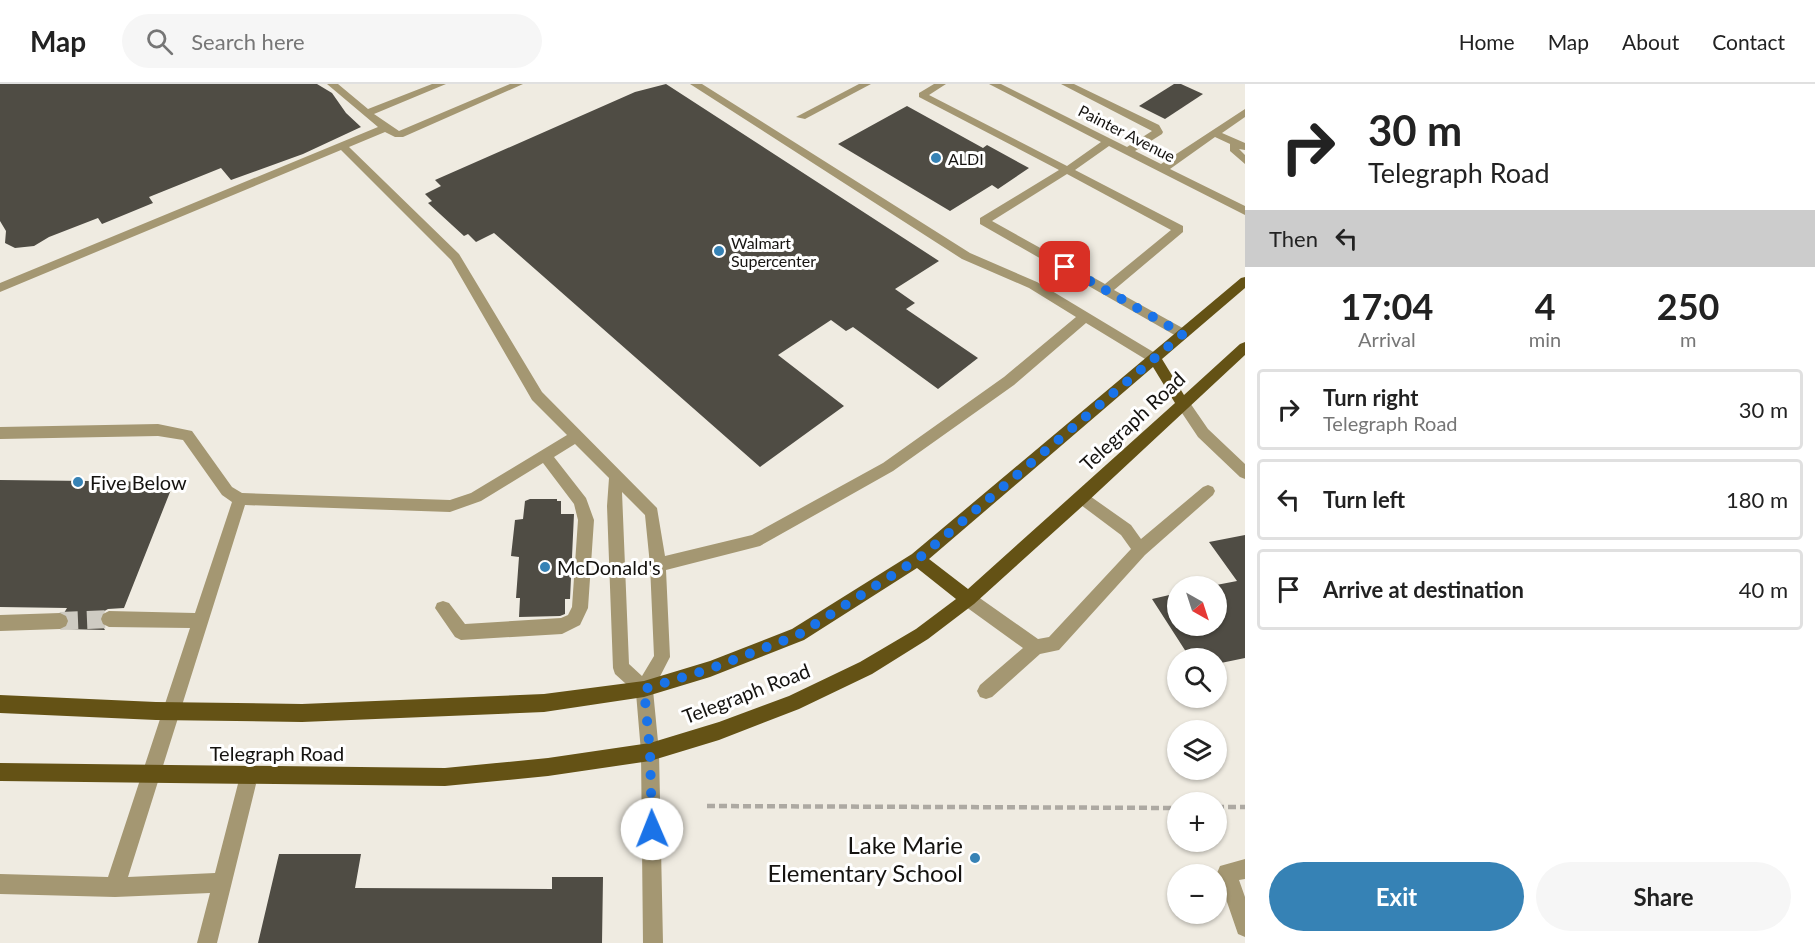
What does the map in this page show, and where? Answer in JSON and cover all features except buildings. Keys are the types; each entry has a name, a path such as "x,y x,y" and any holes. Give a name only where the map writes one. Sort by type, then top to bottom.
{"main road":[{"name":"Telegraph Road","path":"0,704 171,711 302,713 544,703 644,689 710,669 798,635 918,559 1245,281"},
{"name":"Telegraph Road","path":"0,772 445,777 548,767 650,752 719,731 793,703 866,668 922,634 968,599 1082,498 1245,347"},
{"path":"1155,359 1183,404"},
{"path":"918,559 968,599"}],"street":[{"path":"332,84 385,128 399,135 518,84"},
{"path":"367,113 441,84"},
{"path":"695,84 966,256 1033,285 1155,359"},
{"path":"801,117 866,84"},
{"path":"941,84 922,95 1179,229 1106,290"},
{"path":"1066,84 1155,127 1158,132 1127,152"},
{"name":"Painter Avenue","path":"997,85 1245,211"},
{"path":"1162,169 1245,112"},
{"path":"0,288 344,147 385,128"},
{"path":"1214,133 1242,143"},
{"path":"1109,142 984,221 1183,334"},
{"path":"1242,143 1234,149 1245,162"},
{"path":"344,147 455,257 537,396 652,513 658,565 662,657 644,689 650,752 654,943"},
{"path":"658,565 755,541 888,467 1009,381 1086,316"},
{"path":"1183,404 1203,433 1245,473"},
{"path":"0,434 158,430 187,435 227,491 240,499 450,506 476,497 575,437"},
{"path":"443,608 461,632 562,626 574,620 580,608 585,520 581,502 545,455"},
{"path":"616,476 621,668 644,689"},
{"path":"986,691 1036,647 1053,644 1140,550 1208,491"},
{"path":"1082,498 1126,530 1140,550"},
{"path":"115,887 240,499"},
{"path":"968,599 1036,647"},
{"path":"109,619 200,621"},
{"path":"0,623 60,621"},
{"path":"207,943 249,776"},
{"path":"1245,869 1227,873 1245,927"},
{"path":"0,884 115,887 223,883"}],"path":[{"path":"708,806 1167,807"},
{"path":"1227,807 1245,807"}],"tunnel":[{"path":"60,621 109,619"}],"place":[{"name":"ALDI","path":"936,158"},
{"name":"Walmart Supercenter","path":"719,251"},
{"name":"Five Below","path":"78,482"},
{"name":"McDonald's","path":"545,567"},
{"name":"Lake Marie Elementary School","path":"975,858"}],"route":[{"path":"652,829 650,752 644,689 710,669 798,635 918,559 1183,334 1065,267"}]}
